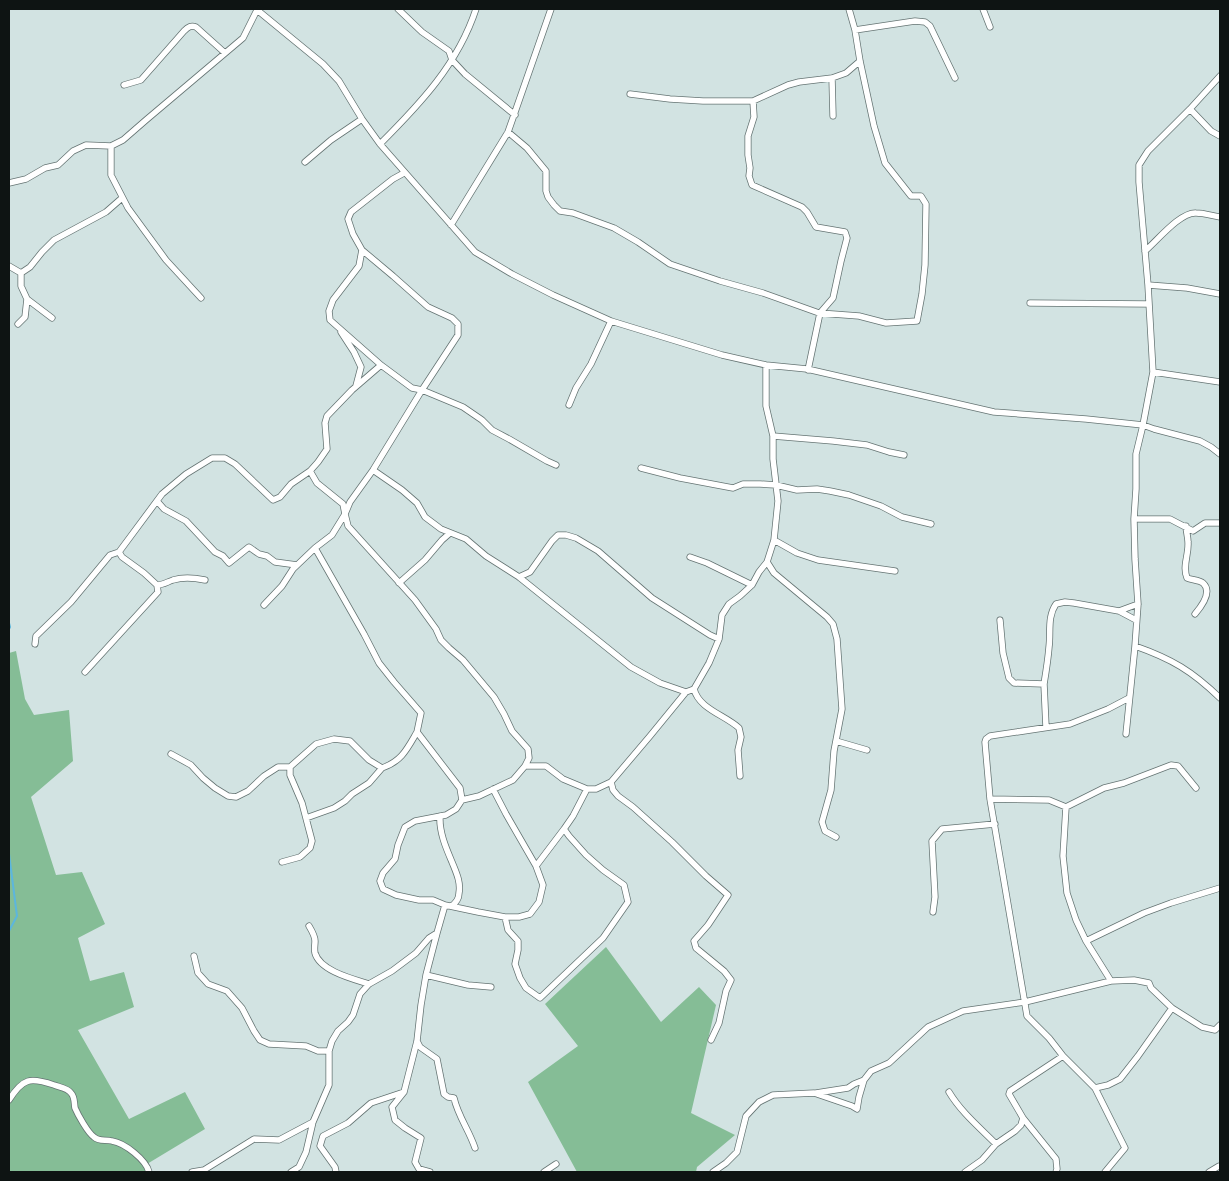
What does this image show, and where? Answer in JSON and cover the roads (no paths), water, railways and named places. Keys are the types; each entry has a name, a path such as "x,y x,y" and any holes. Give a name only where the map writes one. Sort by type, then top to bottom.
{"street":[{"path":"9,184 26,179 44,168 58,165 73,152 86,145 110,146 123,140 243,38 256,9 323,64 339,81 380,144 475,252 553,295 611,321 722,355 766,365 808,370 994,412 1143,425 1200,441 1220,454"},
{"path":"398,9 422,32 449,51 452,60 464,74 515,115"},
{"path":"380,144 412,112 442,75 452,60 476,9"},
{"path":"451,225 508,132 551,9"},
{"path":"508,132 527,148 546,171 546,191 548,197 560,211 573,213 614,228 670,264 720,281 763,292 820,313 859,316 886,323 917,321 925,265 926,204 921,196 911,196 885,164 874,126 849,9"},
{"path":"983,9 990,28"},
{"path":"855,30 915,21 925,22 930,26 955,78"},
{"path":"124,85 141,80 189,26 196,27 226,54"},
{"path":"630,94 694,100 753,101 788,84 832,78 846,73 860,61"},
{"path":"1126,734 1138,604 1134,518 1136,454 1154,372 1139,165 1148,151 1220,76"},
{"path":"832,78 833,116"},
{"path":"753,101 754,117 748,136 749,176 752,185 802,207 816,227 845,232 847,238 832,298 820,313 808,370"},
{"path":"1190,109 1211,131 1220,136"},
{"path":"305,162 362,119"},
{"path":"110,146 111,174 122,198 166,260 201,298"},
{"path":"264,605 282,586 293,569 332,535 350,502 373,470 458,336 458,324 452,318 428,307 362,250 353,234 348,219 350,212 393,179 404,173"},
{"path":"21,273 30,268 54,240 106,212 122,198"},
{"path":"1145,251 1187,215 1195,212 1220,217"},
{"path":"362,250 359,266 333,300 329,311 330,320 381,365 412,388 463,406 492,430 556,465"},
{"path":"9,266 21,273"},
{"path":"21,273 21,286 27,299 52,318"},
{"path":"1148,284 1220,294"},
{"path":"18,324 25,317 27,299"},
{"path":"1030,303 1149,304"},
{"path":"569,405 576,388 592,364 611,321"},
{"path":"338,328 354,352 361,367 356,387"},
{"path":"35,644 36,636 71,602 110,555 119,552 162,494 186,474 212,458 225,458 235,464 273,500 280,497 291,484 310,471 327,449 325,423 327,416 381,365"},
{"path":"525,766 546,766 563,779 587,789 596,788 610,782 686,692 694,689 709,663 719,639 722,615 728,604 752,585 758,572 766,562 774,540 778,501 773,459 773,436 766,406 766,365"},
{"path":"1154,372 1220,382"},
{"path":"773,436 867,445 889,452 904,454"},
{"path":"641,468 732,488 743,484 760,484 776,485 797,490 817,489 849,495 881,506 902,517 931,524"},
{"path":"373,470 402,490 417,504 425,517 441,529 466,539 486,556 519,577 631,667 660,683 686,692"},
{"path":"310,471 317,483 343,504 348,526 415,600 436,629 441,640 463,660 494,697 512,731 528,749 529,758 513,780 493,789 479,796 462,800 456,809 446,815 415,821 405,827 395,859 383,873 380,881 383,889 419,900 433,900 445,905 506,917 519,917 530,914 539,902 543,885 536,866 493,789"},
{"path":"157,501 164,509 186,521 215,552 223,556 229,563 249,547 275,562 297,565"},
{"path":"1134,518 1170,519 1193,531 1205,523 1220,523"},
{"path":"1186,526 1188,543 1185,559 1186,576 1187,578 1202,582 1206,587 1206,595 1202,606 1195,614"},
{"path":"399,582 425,560 450,533"},
{"path":"519,577 530,572 558,535 576,538 598,551 652,598 719,639"},
{"path":"774,540 797,553 818,560 895,571"},
{"path":"306,818 334,808 369,783 382,768 393,764 404,753 417,732 421,713 379,663 315,548"},
{"path":"86,672 158,592 157,585 122,557 119,552"},
{"path":"690,557 707,563 752,585"},
{"path":"766,562 774,573 833,624 837,640 842,709 836,742 831,790 822,822 825,831 836,837"},
{"path":"157,585 174,580 192,578 206,580"},
{"path":"1046,727 1044,684 1050,646 1050,623 1052,610 1056,604 1074,602 1119,611 1136,620"},
{"path":"1119,611 1138,604"},
{"path":"1000,620 1003,653 1009,678 1014,683 1044,684"},
{"path":"1135,646 1168,658 1186,669 1220,698"},
{"path":"694,689 696,696 702,704 739,728 740,776"},
{"path":"1105,1172 1125,1148 1095,1088 1027,1016 990,799 985,742 990,736 1070,724 1108,709 1129,698"},
{"path":"417,732 460,788 462,800"},
{"path":"171,754 191,764 215,788 228,796 236,797 248,791 264,776 278,767 290,767 316,744 334,739 350,741 369,760 382,768"},
{"path":"836,742 867,750"},
{"path":"1066,808 1104,788 1124,783 1171,764 1178,766 1196,788"},
{"path":"282,862 300,857 310,848 312,840 302,803 290,775 290,767"},
{"path":"610,782 612,790 618,796 672,842 728,895 708,925 694,941 696,948 724,971 731,980 726,991 719,1023 711,1040"},
{"path":"536,866 573,816 587,789"},
{"path":"990,799 1049,800 1066,808"},
{"path":"1066,808 1063,856 1067,893 1076,920 1086,941 1111,981"},
{"path":"440,816 442,833 460,886 457,901 452,906"},
{"path":"933,912 935,897 932,841 942,830 995,824"},
{"path":"506,917 508,930 518,941 515,964 520,978 526,988 540,998 603,938 628,902 624,885 586,855 564,829"},
{"path":"1086,941 1144,913 1220,888"},
{"path":"430,1172 419,1169 415,1162 421,1138 396,1120 392,1107 404,1092 417,1041 426,975 445,905"},
{"path":"309,926 315,938 315,952 319,960 341,976 369,984"},
{"path":"291,1172 299,1167 306,1152 313,1122 329,1086 329,1051 338,1030 353,1015 360,994 369,984 392,971 416,953 429,938 437,933"},
{"path":"194,956 198,973 208,984 227,991 242,1008 260,1040 269,1044 306,1046 318,1051 329,1051"},
{"path":"426,975 468,985 491,987"},
{"path":"814,1093 857,1109 864,1080 871,1071 889,1063 928,1027 963,1011 1025,1002 1111,981 1134,980 1149,983 1151,988 1172,1008 1202,1027 1216,1030 1220,1025"},
{"path":"1095,1088 1108,1085 1120,1079 1172,1008"},
{"path":"417,1041 420,1047 437,1059 444,1094 454,1098 456,1107 475,1148"},
{"path":"1056,1172 1056,1159 1023,1118 1008,1094 1063,1056"},
{"path":"9,1100 21,1085 29,1080 48,1083 68,1090 73,1096 80,1116 93,1137 121,1143 144,1162 149,1172"},
{"path":"713,1172 737,1152 746,1116 759,1102 773,1095 814,1093 848,1088 864,1080"},
{"path":"336,1172 335,1167 320,1146 323,1136 348,1123 371,1103 404,1092"},
{"path":"949,1092 966,1115 996,1144"},
{"path":"964,1172 982,1160 996,1144 1015,1131 1021,1125 1023,1118"},
{"path":"192,1172 204,1170 254,1139 279,1140 313,1122"},
{"path":"544,1172 556,1164"},
{"path":"1209,1172 1220,1166"}],"waterway":[{"path":"9,623 9,629"},
{"path":"9,854 17,916 9,931"}]}
